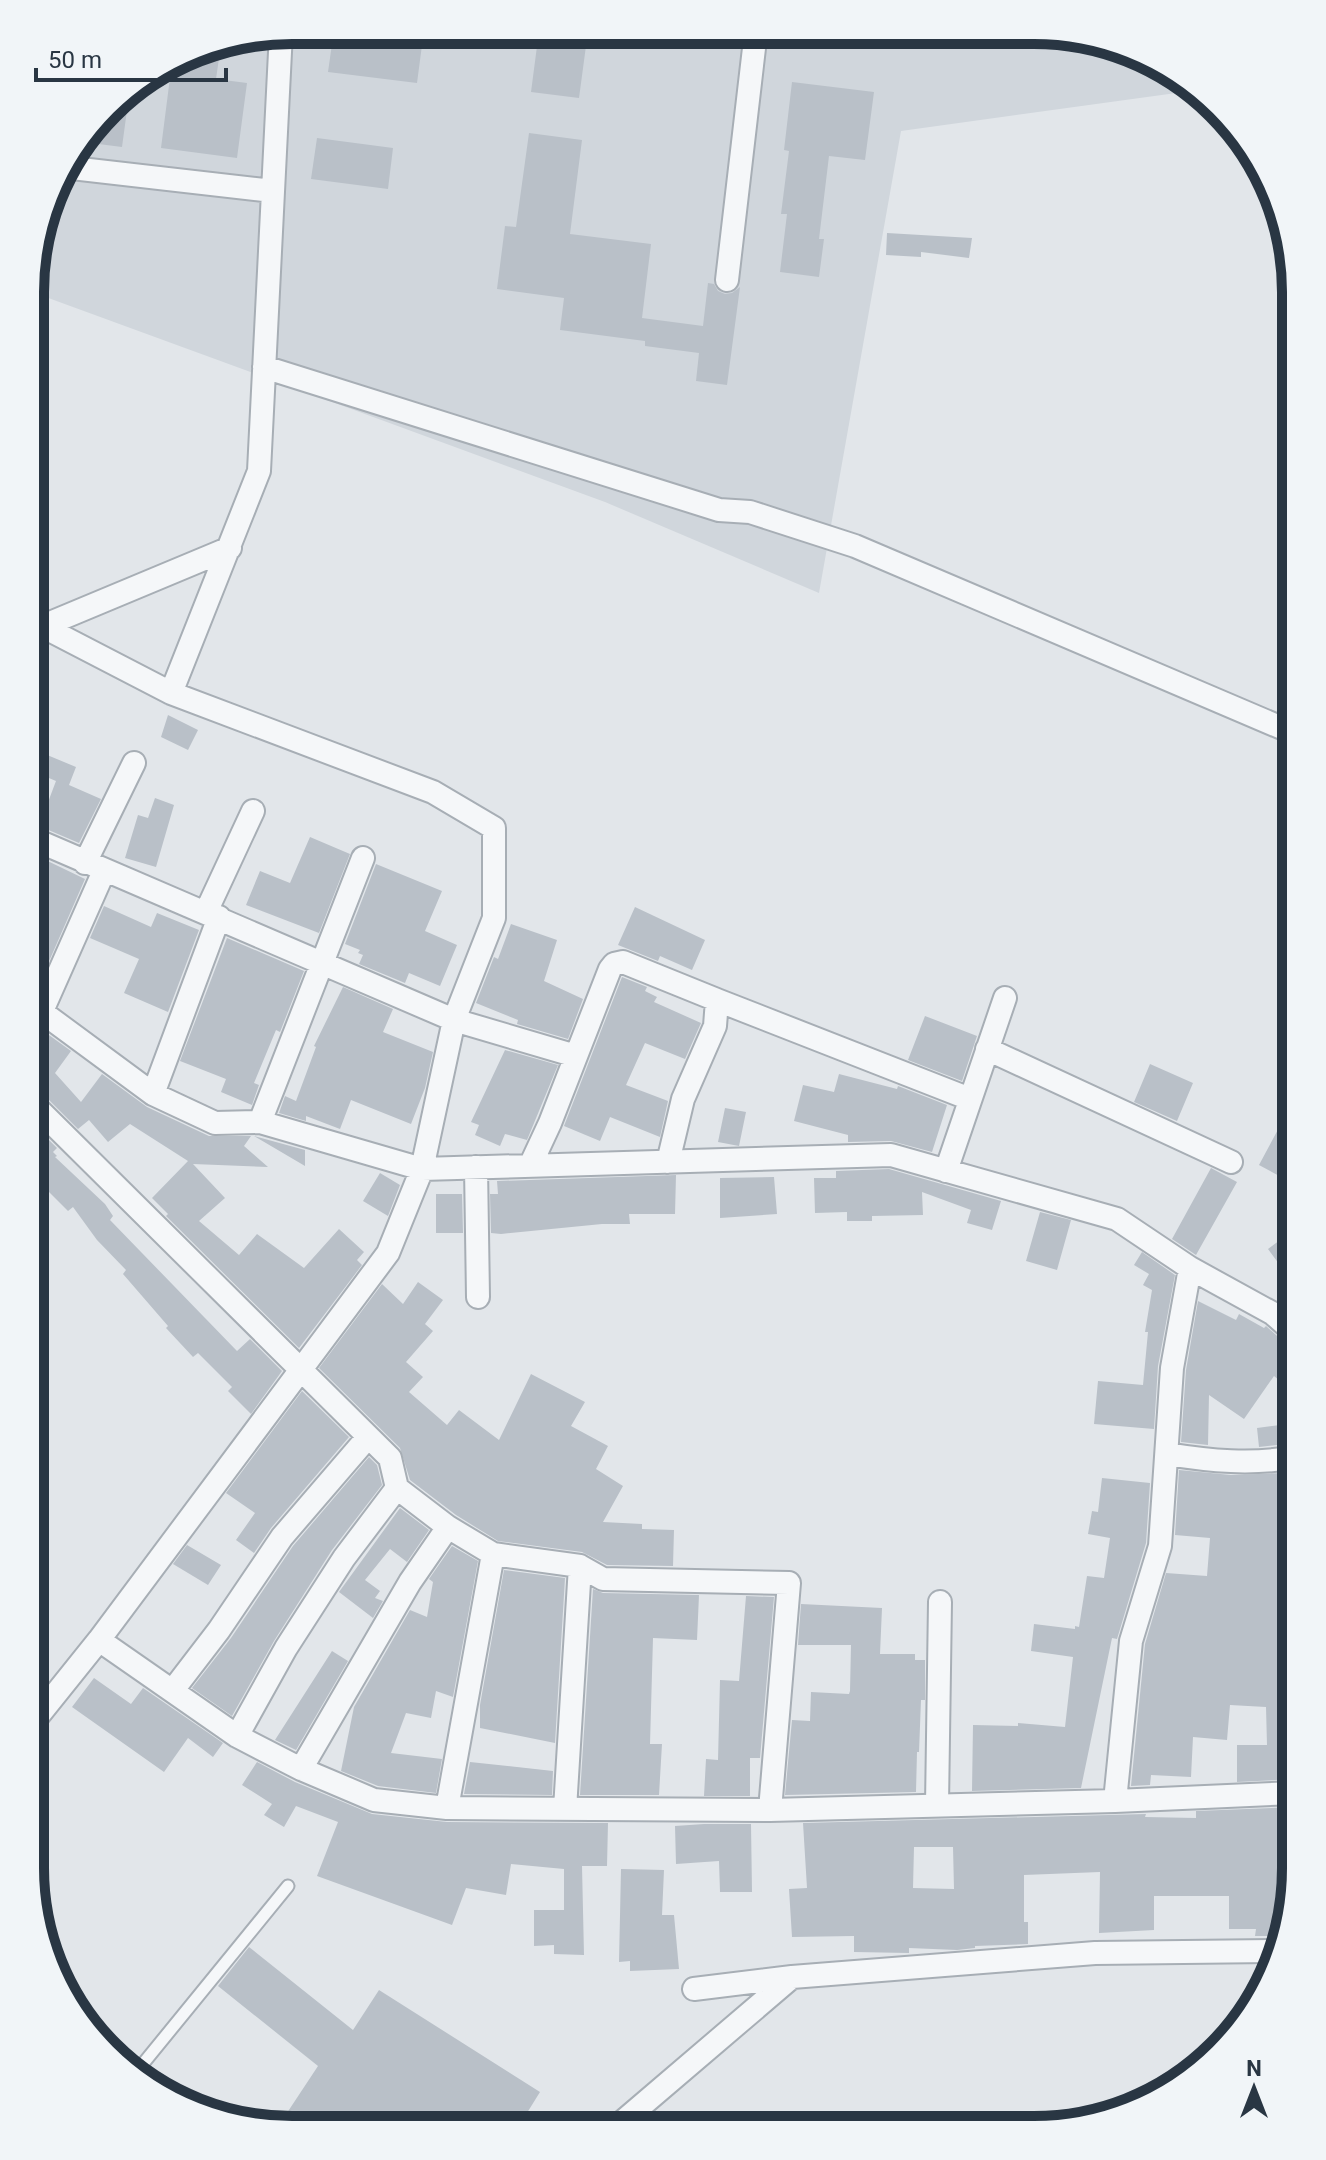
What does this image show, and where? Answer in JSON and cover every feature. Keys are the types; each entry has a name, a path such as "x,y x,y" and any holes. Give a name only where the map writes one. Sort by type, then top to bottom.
{"street":[{"path":"727,280 754,44"},
{"path":"171,693 259,471 280,45"},
{"path":"77,169 273,191"},
{"path":"264,367 719,510 750,512 855,546 1282,728"},
{"path":"44,620 230,548"},
{"path":"44,627 171,693 433,792 494,828 494,918 454,1020 422,1169 388,1253 99,1640 44,1709"},
{"path":"44,988 134,763"},
{"path":"153,1094 213,914 253,811"},
{"path":"44,844 454,1020 576,1056"},
{"path":"260,1122 363,858"},
{"path":"530,1166 614,964 623,962 970,1099"},
{"path":"946,1171 1005,998"},
{"path":"668,1162 683,1099 715,1026 717,1000"},
{"path":"44,1013 153,1094 215,1123 260,1122 422,1169 891,1155 1117,1219 1190,1268 1281,1321"},
{"path":"987,1049 1231,1162"},
{"path":"44,1115 390,1458 397,1488 448,1527 493,1554 580,1566 603,1579 789,1583 770,1810"},
{"path":"476,1167 478,1297"},
{"path":"1115,1801 1131,1641 1160,1546 1172,1368 1190,1268"},
{"path":"1272,1313 1281,1310"},
{"path":"173,1690 219,1630 282,1537 368,1437"},
{"path":"1167,1454 1252,1462 1281,1459"},
{"path":"237,1736 294,1635 344,1558 397,1488"},
{"path":"301,1769 410,1582 448,1527"},
{"path":"447,1808 493,1554"},
{"path":"565,1809 580,1566"},
{"path":"937,1805 940,1602"},
{"path":"99,1640 237,1736 301,1769 374,1800 447,1808 770,1810 1281,1794"},
{"path":"694,1989 792,1977 1095,1953 1268,1951"},
{"path":"629,2116 792,1977"}],"lane":[{"path":"142,2065 288,1886"}],"shaded area":[{"path":"1034,44 1098,52 1158,77 1181,92 901,131 819,593 605,502 44,296 46,259 57,212 86,154 105,128 128,105 168,77 212,57 275,45"}],"building":[{"path":"332,45 422,45 417,83 328,72"},
{"path":"537,45 586,45 579,98 531,92"},
{"path":"219,55 216,79 247,83 237,158 161,148 170,76"},
{"path":"792,82 874,92 865,160 829,156 819,239 824,239 819,277 780,272 787,214 781,214 789,151 784,150"},
{"path":"128,105 122,147 94,143"},
{"path":"529,133 582,140 570,234 651,244 642,318 703,326 708,283 714,284 718,291 725,294 740,287 727,385 696,381 699,353 645,346 645,341 560,330 564,298 497,289 505,226 516,227"},
{"path":"317,138 393,148 388,189 311,179"},
{"path":"887,233 972,238 969,258 921,252 921,257 886,255"},
{"path":"168,715 198,730 188,750 161,737"},
{"path":"44,754 76,767 69,785 101,799 79,843 44,828 44,813 56,781 44,776"},
{"path":"155,798 174,805 156,867 125,858 138,815 148,818"},
{"path":"310,837 350,854 319,933 246,905 260,871 290,883"},
{"path":"44,859 85,879 44,973"},
{"path":"376,864 442,891 425,931 457,945 440,986 409,973 405,983 359,964 363,955 358,953 360,950 345,944"},
{"path":"104,906 151,927 157,913 199,930 168,1012 124,993 139,959 90,938"},
{"path":"635,907 705,940 692,970 660,956 658,961 618,945"},
{"path":"511,924 557,940 544,981 583,999 568,1039 517,1024 518,1020 476,1003"},
{"path":"227,938 304,971 280,1032 276,1030 254,1083 259,1085 252,1105 221,1092 226,1079 180,1061"},
{"path":"622,977 647,987 645,991 657,997 654,1002 701,1023 685,1059 645,1043 626,1085 668,1101 660,1137 610,1117 600,1141 564,1126"},
{"path":"343,987 393,1009 383,1032 433,1052 425,1088 411,1124 351,1100 340,1129 306,1116 306,1121 279,1113 285,1096 296,1101 314,1046"},
{"path":"925,1016 977,1036 962,1081 908,1060"},
{"path":"44,1031 71,1051 55,1073 81,1102 102,1074 147,1107 209,1136 251,1136 244,1146 268,1167 193,1164 225,1198 199,1221 239,1255 257,1234 304,1268 339,1229 364,1252 357,1260 362,1265 299,1348 166,1216 168,1214 152,1198 188,1161 130,1124 108,1142 89,1120 78,1129 44,1095"},
{"path":"505,1050 558,1065 527,1140 505,1134 500,1146 475,1135 479,1125 471,1122"},
{"path":"1150,1064 1193,1083 1177,1121 1134,1102"},
{"path":"839,1074 897,1089 898,1086 947,1105 932,1152 891,1141 848,1142 848,1135 794,1121 803,1085 834,1092"},
{"path":"725,1108 746,1112 739,1146 718,1142"},
{"path":"1281,1123 1281,1177 1259,1165"},
{"path":"44,1135 57,1148 53,1152 55,1157 105,1204 113,1216 110,1220 237,1351 250,1339 282,1371 251,1414 228,1391 232,1387 198,1353 193,1357 166,1328 168,1326 123,1274 126,1270 97,1240 73,1207 68,1211 44,1187"},
{"path":"254,1136 305,1150 305,1166"},
{"path":"1211,1168 1237,1182 1196,1255 1172,1239"},
{"path":"889,1169 1001,1201 992,1230 967,1223 971,1210 922,1192 923,1215 872,1216 872,1221 847,1221 847,1212 815,1213 814,1178 836,1178 836,1171"},
{"path":"380,1173 400,1185 388,1216 363,1201"},
{"path":"676,1175 675,1214 629,1214 630,1224 491,1233 490,1194 498,1194 497,1181"},
{"path":"774,1177 777,1214 720,1218 720,1178"},
{"path":"436,1194 462,1194 463,1233 436,1233"},
{"path":"1040,1212 1071,1220 1057,1270 1026,1261"},
{"path":"1281,1239 1281,1267 1268,1249"},
{"path":"1142,1252 1175,1275 1158,1366 1154,1429 1094,1424 1098,1381 1143,1385 1148,1332 1145,1332 1152,1290 1143,1285 1149,1274 1134,1265"},
{"path":"418,1282 443,1300 425,1324 433,1331 406,1362 423,1377 409,1392 447,1425 459,1410 499,1440 531,1374 585,1402 571,1426 608,1446 596,1469 623,1486 603,1522 642,1524 642,1529 674,1530 673,1566 607,1565 582,1552 498,1541 456,1515 410,1480 400,1448 319,1368 382,1284 403,1304"},
{"path":"1198,1301 1236,1320 1239,1314 1264,1328 1266,1326 1281,1340 1281,1382 1274,1376 1244,1419 1209,1395 1208,1445 1181,1442 1186,1370"},
{"path":"302,1391 349,1437 271,1528 254,1553 236,1540 255,1513 226,1493"},
{"path":"1281,1425 1281,1445 1259,1447 1257,1428"},
{"path":"369,1457 377,1465 382,1485 332,1550 274,1641 232,1716 192,1688 231,1638 293,1546"},
{"path":"1179,1470 1231,1475 1281,1473 1277,1545 1281,1545 1281,1780 1237,1782 1237,1745 1267,1745 1266,1707 1230,1705 1227,1740 1193,1737 1191,1777 1151,1775 1150,1785 1131,1786 1145,1644 1166,1573 1207,1576 1210,1538 1175,1535"},
{"path":"1102,1478 1150,1483 1146,1543 1117,1639 1112,1638 1081,1788 972,1791 973,1725 1018,1726 1018,1723 1065,1727 1073,1657 1031,1651 1034,1624 1079,1627 1087,1576 1104,1578 1110,1538 1088,1534 1092,1511 1098,1512"},
{"path":"400,1508 429,1530 407,1562 390,1549 365,1580 380,1591 375,1598 383,1601 373,1618 339,1592"},
{"path":"187,1545 221,1565 208,1585 173,1564"},
{"path":"452,1546 478,1561 453,1697 436,1691 431,1718 406,1713 391,1753 442,1759 436,1793 378,1786 341,1771 354,1707 410,1610 427,1617 433,1582 429,1579"},
{"path":"504,1570 565,1578 555,1743 480,1728 480,1705"},
{"path":"593,1589 603,1593 699,1595 697,1640 653,1638 650,1744 662,1744 659,1795 580,1795"},
{"path":"746,1596 774,1597 760,1758 750,1758 750,1796 704,1796 706,1759 718,1760 720,1680 739,1681"},
{"path":"801,1604 882,1608 880,1654 915,1654 915,1660 925,1660 925,1700 921,1700 916,1792 785,1795 792,1720 810,1721 811,1692 849,1694 850,1691 851,1645 798,1645"},
{"path":"332,1651 348,1661 296,1750 275,1740"},
{"path":"94,1678 131,1704 143,1688 223,1743 213,1757 188,1738 164,1772 72,1707"},
{"path":"257,1762 295,1782 372,1814 447,1822 608,1823 607,1866 582,1866 584,1955 554,1954 554,1945 534,1946 534,1910 564,1910 564,1869 511,1864 506,1895 466,1888 452,1925 317,1876 338,1822 296,1806 284,1827 264,1815 272,1804 242,1785"},
{"path":"470,1762 553,1771 552,1795 464,1794"},
{"path":"1281,1808 1281,1885 1272,1936 1255,1936 1256,1929 1229,1929 1229,1896 1154,1896 1154,1930 1099,1933 1100,1872 1024,1875 1024,1922 1028,1922 1028,1944 975,1946 957,1950 909,1948 909,1953 854,1952 854,1936 792,1937 789,1889 807,1888 803,1823 1146,1814 1145,1817 1196,1818 1196,1811","holes":["914,1847 953,1847 954,1889 913,1888"]},
{"path":"751,1824 752,1892 720,1892 719,1861 676,1864 675,1826"},
{"path":"621,1869 664,1870 662,1915 674,1915 679,1969 630,1971 630,1961 619,1962"},
{"path":"249,1947 353,2030 379,1990 540,2092 525,2116 285,2116 318,2066 218,1986"}]}
